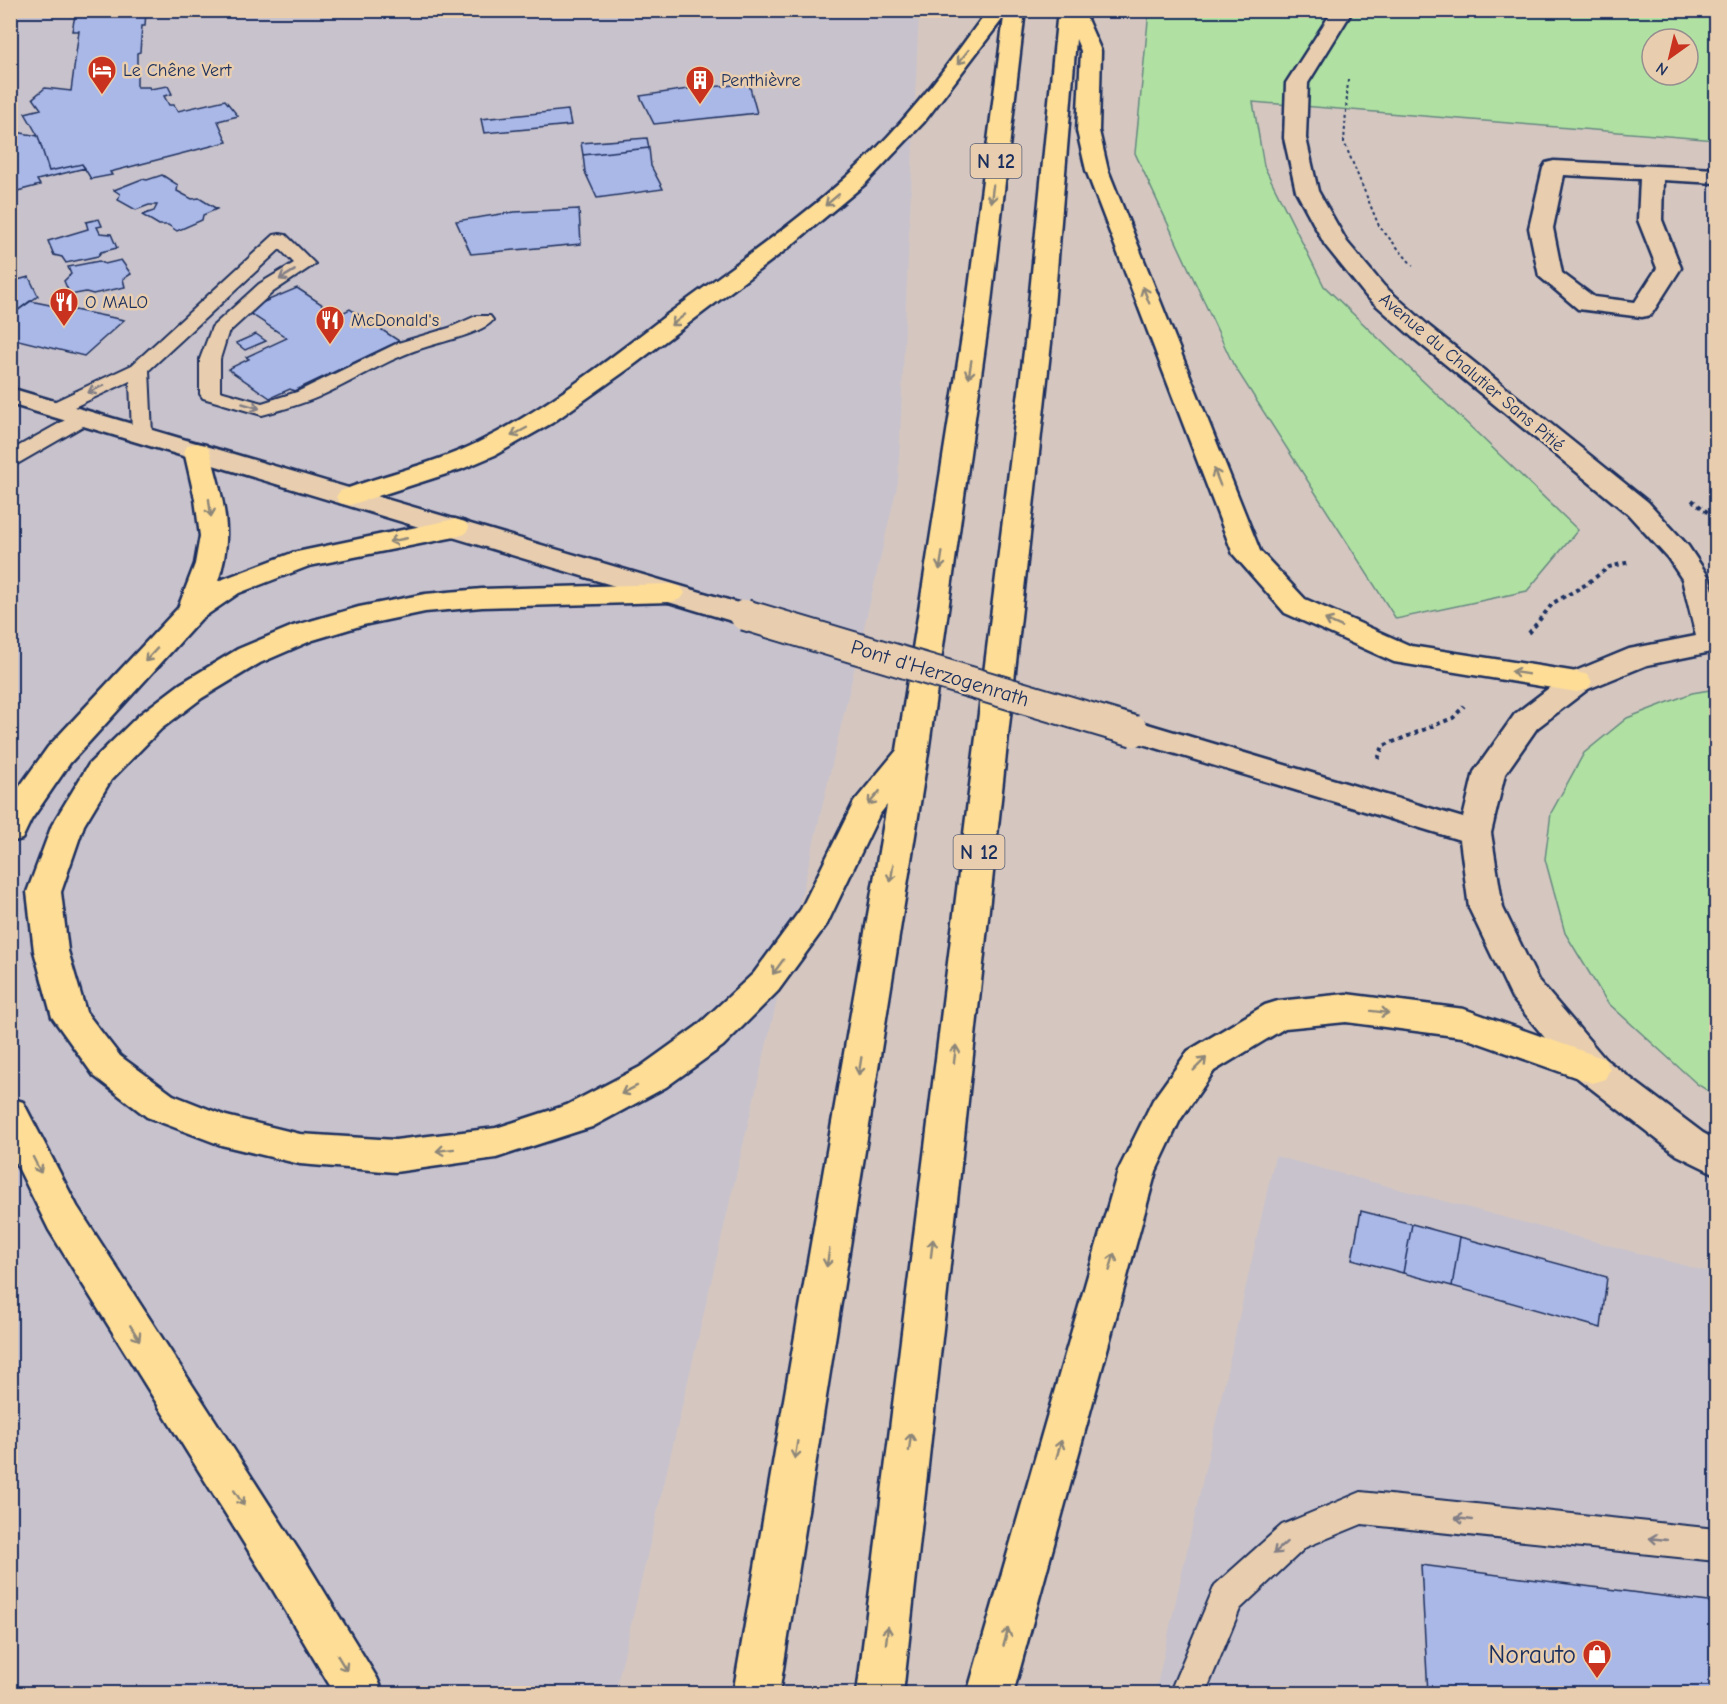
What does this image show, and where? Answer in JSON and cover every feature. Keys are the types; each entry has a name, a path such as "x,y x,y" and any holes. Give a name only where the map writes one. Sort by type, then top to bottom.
{"highway":[{"path":"350,497 384,483 448,465 484,450 525,428 610,372 779,244 848,186 905,132 999,10"},
{"name":"N 12","path":"756,1694 912,753 978,311 1015,10"},
{"name":"N 12","path":"880,1694 1038,343 1068,10"},
{"path":"1073,10 1091,51 1088,131 1097,170 1247,554 1295,606 1405,655 1577,682"},
{"path":"191,612 206,576 214,545 208,494 197,451"},
{"path":"10,831 16,817 59,755 191,612 229,587 302,559 455,528"},
{"path":"671,593 482,598 425,603 359,616 303,633 249,656 191,691 150,722 100,772 68,825 44,892 51,951 70,1017 106,1066 160,1106 221,1130 300,1149 395,1156 496,1143 579,1116 653,1077 672,1064 710,1036 766,982 815,915 865,810 912,753"},
{"path":"990,1694 1137,1171 1166,1111 1201,1061 1278,1015 1346,1008 1464,1023 1592,1069"},
{"path":"10,1113 63,1218 289,1575 361,1694"}],"street":[{"name":"Avenue du Chalutier Sans Pitié","path":"1343,10 1297,82 1295,138 1307,191 1337,245 1375,291 1421,332 1638,508 1678,552 1696,579 1714,642"},
{"path":"1652,172 1650,220 1669,268 1642,310 1587,304 1551,276 1541,228 1554,168 1652,172 1716,176"},
{"name":"Pont d'Herzogenrath","path":"10,396 1475,833"},
{"path":"1714,642 1640,656 1577,682 1526,721 1490,772 1475,833 1486,908 1524,988 1592,1069 1690,1144 1716,1158"}],"lane":[{"path":"54,409 139,369 280,239 306,264 266,288 219,331 210,359 210,394 262,409 304,396 405,347 456,332 483,320"},
{"path":"139,369 142,434"},
{"path":"10,460 83,418"},
{"path":"1187,1694 1227,1597 1294,1536 1361,1508 1716,1545"}],"path":[{"path":"1348,77 1344,142 1379,226 1416,270"},
{"path":"1690,498 1716,519"}],"shaded area":[{"path":"11,11 919,11 898,482 615,1693 11,1694"},
{"path":"1275,1156 1716,1274 1716,1693 1155,1694"}],"green space":[{"path":"1149,11 1716,11 1716,140 1253,102 1264,166 1324,286 1578,530 1527,591 1396,619 1233,364 1135,153"},
{"path":"1716,689 1716,1096 1697,1084 1607,1002 1565,933 1545,859 1551,813 1584,753 1627,718 1692,693"}],"building":[{"name":"Le Chêne Vert","path":"76,10 146,10 140,52 137,53 137,87 149,87 150,89 168,86 172,94 164,96 169,105 174,105 178,111 225,100 238,116 218,121 227,142 91,179 82,164 49,171 38,136 25,113 41,109 33,98 45,88 71,91 79,31 72,31"},
{"name":"Penthièvre","path":"749,84 757,113 654,124 640,96 695,88"},
{"path":"568,110 571,125 484,133 481,119"},
{"path":"10,131 38,136 49,171 82,164 85,168 37,180 40,185 10,193"},
{"path":"647,138 649,148 583,155 581,143"},
{"path":"649,148 651,166 663,189 597,198 585,172 583,155"},
{"path":"162,175 178,185 177,191 192,199 199,198 217,209 203,215 202,220 177,231 168,225 159,225 142,215 154,211 157,205 149,205 136,210 118,200 120,194 114,190 142,179 147,180"},
{"path":"579,209 581,244 471,254 456,221 514,212"},
{"path":"99,219 102,226 97,227 100,233 111,234 117,248 101,252 98,256 66,263 62,257 54,255 48,241 88,229 86,222"},
{"path":"121,260 131,274 123,279 125,287 93,294 86,292 70,295 64,281 71,274 68,267 99,261 105,264"},
{"path":"29,277 38,296 10,316 10,282"},
{"name":"McDonald's","path":"297,288 338,315 350,309 399,341 294,391 290,389 270,398 228,369 249,359 246,357 287,338 245,310"},
{"name":"O MALO","path":"30,301 124,320 84,356 10,338 10,316"},
{"path":"256,334 266,341 245,350 236,343"},
{"path":"1361,1211 1412,1224 1403,1273 1352,1259"},
{"path":"1412,1224 1460,1237 1452,1286 1403,1273"},
{"path":"1460,1237 1607,1277 1601,1328 1452,1286"},
{"path":"1421,1565 1716,1603 1716,1694 1428,1694"}],"place":[{"name":"Le Chêne Vert","path":"102,96"},
{"name":"Penthièvre","path":"700,106"},
{"name":"O MALO","path":"64,328"},
{"name":"McDonald's","path":"330,346"},
{"name":"Norauto","path":"1597,1680"}]}
